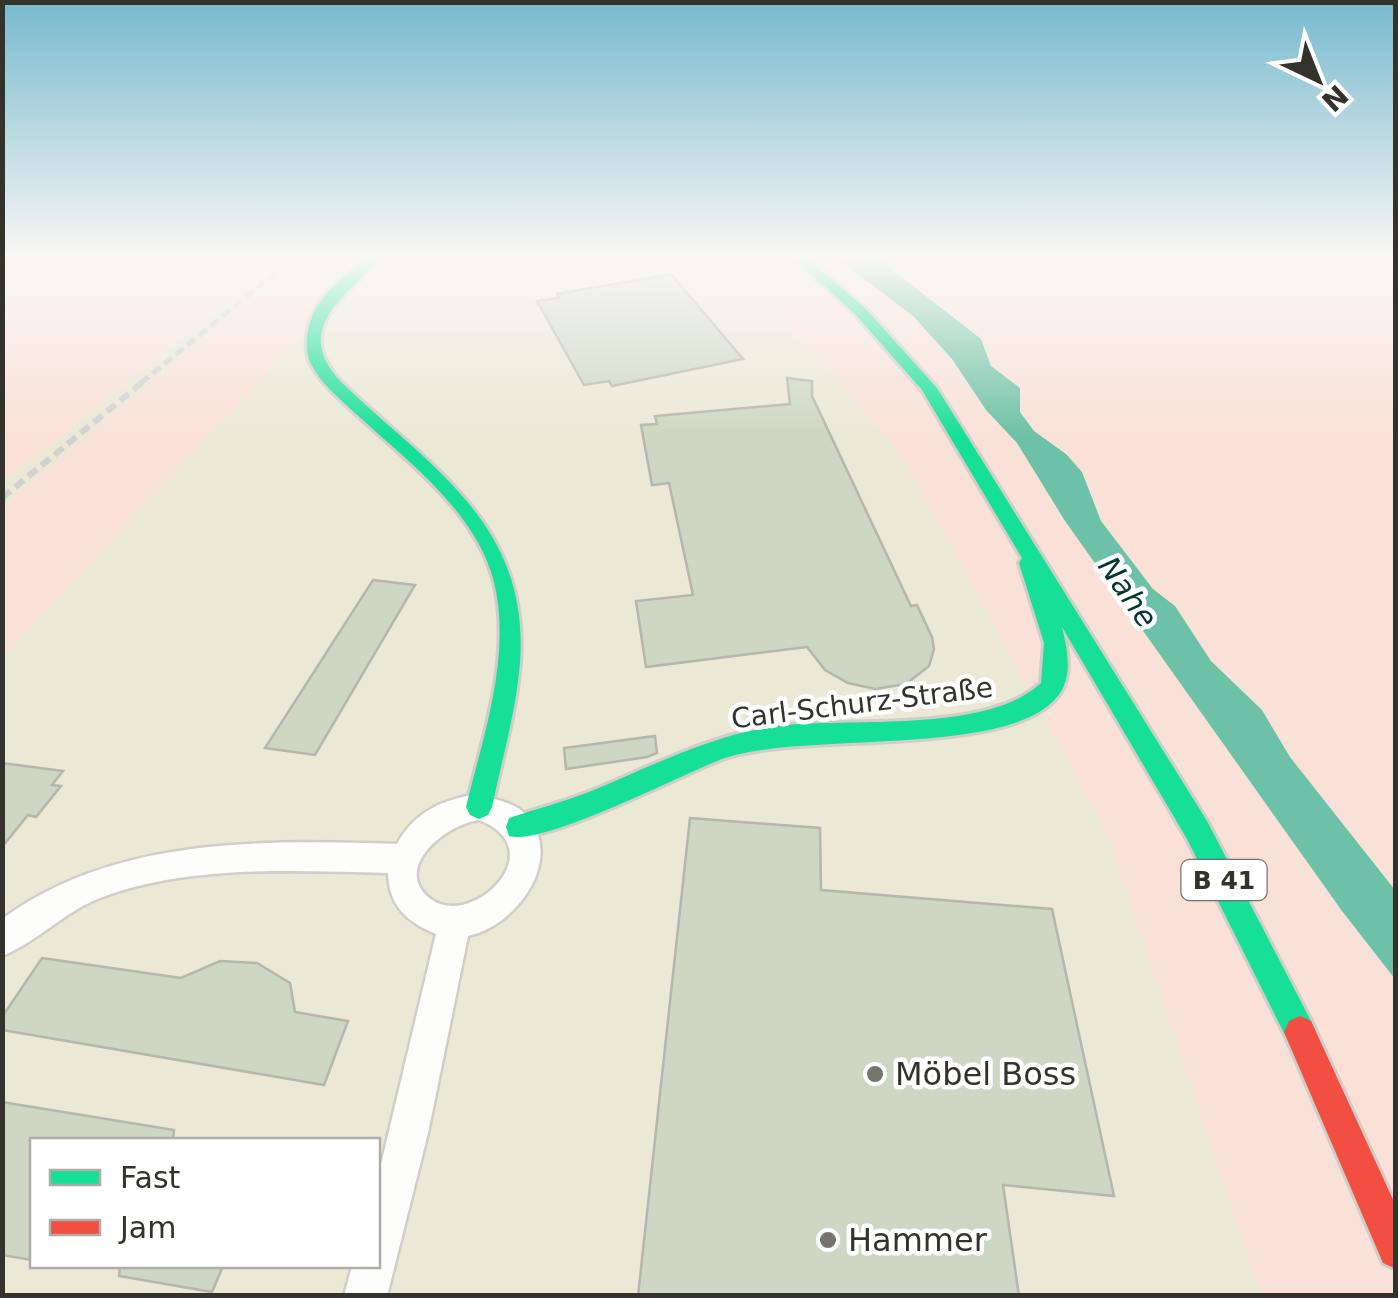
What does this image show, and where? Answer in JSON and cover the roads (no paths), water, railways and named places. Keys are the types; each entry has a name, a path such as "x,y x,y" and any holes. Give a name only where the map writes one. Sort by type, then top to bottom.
{"street":[{"path":"320,317 315,356 334,384 488,536 504,574 510,605 509,657 479,807"},
{"name":"B 41","path":"865,317 929,388 1197,830 1276,980 1347,1131 1396,1250"},
{"name":"Carl-Schurz-Straße","path":"519,827 580,810 723,748 835,731 1008,717 1036,703 1056,676 1053,637 1016,529"},
{"path":"479,807 508,816 519,827 527,848 524,873 508,897 484,915 455,922 430,918 411,904 403,883 404,860 416,838 434,822 456,810 479,807"},
{"path":"2,940 77,892 130,871 179,862 404,860"},
{"path":"380,1242 409,1133 455,922"},
{"path":"365,1296 372,1268"}],"water":[{"name":"Nahe","path":"914,317 952,317 981,339 991,366 1020,388 1020,412 1034,431 1066,454 1082,472 1101,521 1153,589 1175,606 1211,661 1262,710 1290,757 1395,890 1395,979 1342,911 1065,521 1017,443 986,410 952,359"}],"railway":[{"path":"141,383 222,317"},
{"path":"2,498 144,381"}],"place":[{"name":"Möbel Boss","path":"875,1074"},
{"name":"Hammer","path":"828,1240"}]}
